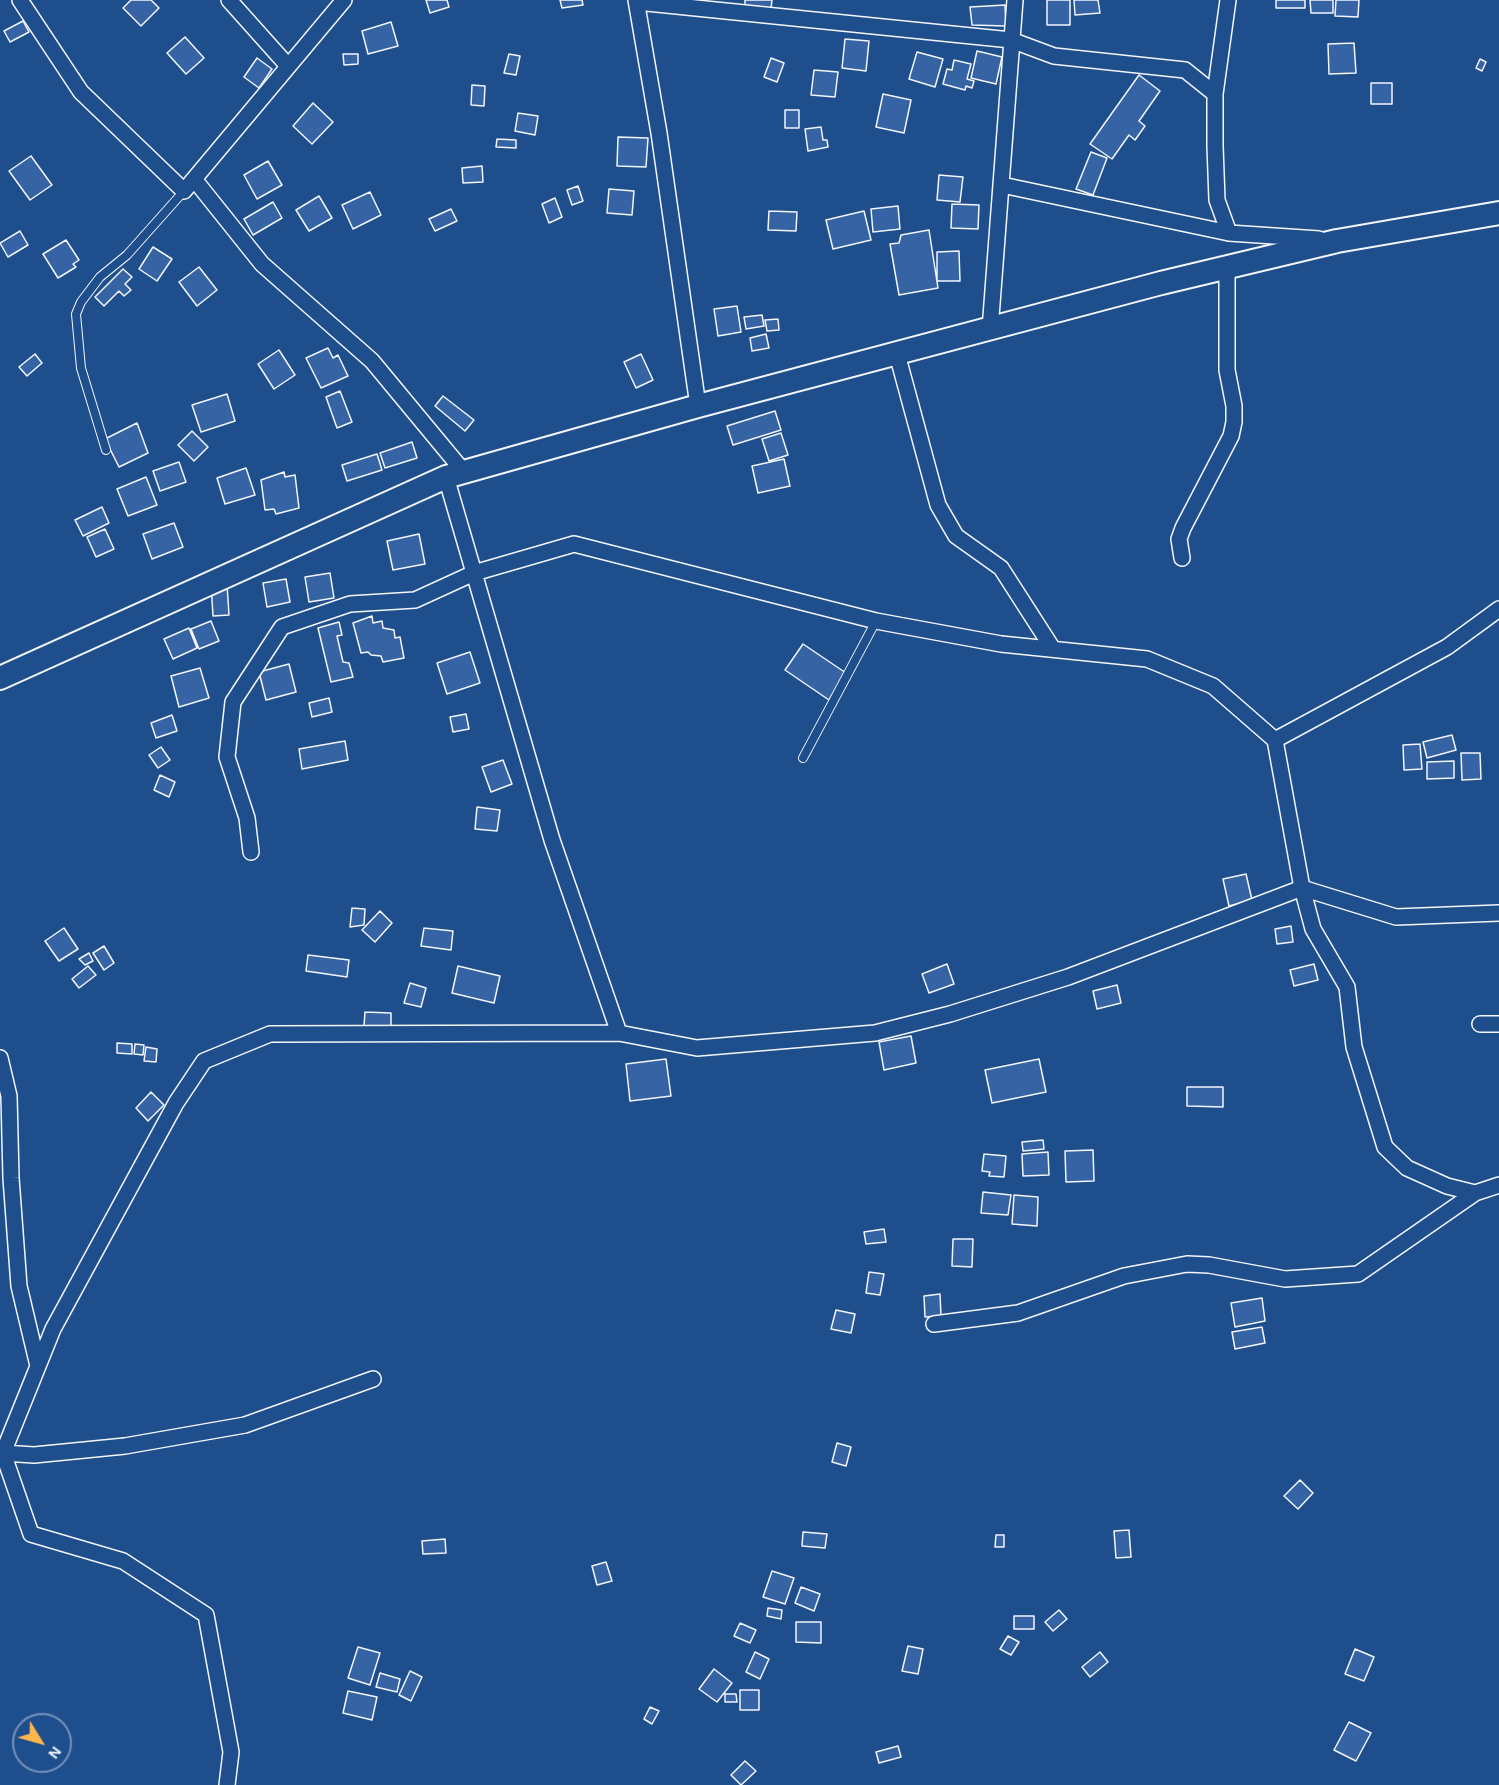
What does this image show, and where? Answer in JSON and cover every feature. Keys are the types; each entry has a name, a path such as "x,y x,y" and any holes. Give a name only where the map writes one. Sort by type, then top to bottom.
{"main road":[{"path":"0,678 455,475 698,406 1227,267 1336,241 1499,213"}],"street":[{"path":"20,0 81,92 189,185 262,264 372,362 455,475 474,573 552,840 619,1033"},
{"path":"229,0 288,66"},
{"path":"189,185 344,0"},
{"path":"990,330 1015,0"},
{"path":"1228,0 1215,94 1217,200 1229,233"},
{"path":"698,406 637,1 1011,40 1054,56 1185,70 1215,94"},
{"path":"1002,185 1229,233 1336,241"},
{"path":"1182,558 1179,539 1183,528 1231,436 1234,422 1234,406 1227,370 1227,267"},
{"path":"897,354 938,505 956,536 1001,568 1053,650"},
{"path":"251,852 247,818 227,757 233,702 282,627 350,603 415,600 474,573 574,544 876,621 1001,644 1148,659 1213,686 1275,740 1302,888 1313,929 1347,987 1354,1047 1385,1148 1407,1168 1447,1186 1475,1193"},
{"path":"1275,740 1447,647 1499,609"},
{"path":"227,1785 231,1752 206,1615 123,1561 31,1534 3,1453 53,1329 176,1104 204,1062 270,1034 619,1033 697,1048 875,1033 950,1014 1068,977 1302,888 1396,917 1499,913"},
{"path":"1480,1024 1499,1024"},
{"path":"0,1058 9,1096 11,1179 19,1286 38,1366"},
{"path":"934,1324 1018,1313 1124,1276 1187,1264 1209,1265 1285,1279 1358,1274 1475,1193 1499,1185"},
{"path":"3,1453 33,1455 125,1446 245,1425 373,1379"}],"lane":[{"path":"106,450 81,368 76,315 81,302 100,277 127,255 189,185"},
{"path":"803,758 876,621"}],"building":[{"path":"131,0 151,0 159,8 141,26 123,8"},
{"path":"426,0 447,0 449,7 430,13"},
{"path":"560,0 582,0 583,5 562,8"},
{"path":"745,0 772,0 771,9 745,9"},
{"path":"1047,0 1070,0 1070,25 1047,25"},
{"path":"1074,0 1098,0 1100,13 1075,15"},
{"path":"1276,0 1305,0 1305,8 1276,8"},
{"path":"1310,0 1333,0 1333,13 1311,13"},
{"path":"1336,0 1359,0 1358,17 1335,16"},
{"path":"1005,5 1006,26 972,25 970,7"},
{"path":"23,21 29,32 10,42 4,31"},
{"path":"391,22 398,46 368,54 362,31"},
{"path":"185,37 204,58 186,74 167,53"},
{"path":"845,39 869,41 866,71 842,68"},
{"path":"1354,43 1356,73 1329,74 1328,44"},
{"path":"977,51 1002,57 996,84 971,78"},
{"path":"917,52 943,59 935,87 909,79"},
{"path":"343,54 358,54 358,64 344,65"},
{"path":"509,54 520,56 516,75 504,73"},
{"path":"257,58 272,69 259,88 244,77"},
{"path":"771,58 784,63 777,82 764,77"},
{"path":"1480,59 1486,62 1482,71 1476,68"},
{"path":"954,60 971,64 967,79 974,81 972,88 966,86 965,90 943,84 947,69 952,70"},
{"path":"814,70 838,72 835,97 811,95"},
{"path":"1139,75 1160,91 1139,121 1145,126 1135,140 1129,135 1112,159 1090,144"},
{"path":"1371,83 1392,83 1392,104 1371,104"},
{"path":"472,85 485,86 484,106 471,105"},
{"path":"883,94 911,100 904,133 876,127"},
{"path":"313,103 333,122 312,144 293,126"},
{"path":"785,110 799,110 799,128 785,128"},
{"path":"518,113 538,116 535,135 515,131"},
{"path":"821,127 823,140 827,140 828,147 808,151 805,129"},
{"path":"618,137 648,138 646,167 617,166"},
{"path":"497,139 516,140 516,148 496,147"},
{"path":"1091,152 1107,158 1093,195 1076,189"},
{"path":"31,156 52,185 30,200 9,171"},
{"path":"268,161 282,185 257,199 244,175"},
{"path":"482,166 483,182 463,183 462,168"},
{"path":"939,175 963,177 960,202 937,200"},
{"path":"578,186 583,201 572,205 567,190"},
{"path":"609,189 634,191 632,215 607,213"},
{"path":"370,192 381,215 353,229 342,205"},
{"path":"319,196 332,218 309,231 296,210"},
{"path":"555,198 562,217 549,223 542,204"},
{"path":"273,202 282,218 253,235 244,219"},
{"path":"952,204 979,205 978,229 951,228"},
{"path":"898,206 900,229 873,232 871,209"},
{"path":"451,209 457,221 435,231 429,219"},
{"path":"769,211 797,212 796,231 768,230"},
{"path":"864,211 871,240 833,249 826,220"},
{"path":"929,230 938,288 899,295 890,244 899,243 901,235"},
{"path":"20,231 28,245 8,257 0,243"},
{"path":"66,240 79,260 73,264 76,267 58,278 43,254"},
{"path":"153,247 172,259 157,281 139,269"},
{"path":"959,251 960,281 937,281 937,252"},
{"path":"199,267 217,290 197,306 179,282"},
{"path":"123,269 132,277 125,284 131,290 124,296 119,291 104,306 95,297"},
{"path":"737,306 741,332 718,336 714,309"},
{"path":"762,315 764,326 746,329 744,317"},
{"path":"778,319 779,330 767,331 765,320"},
{"path":"766,334 769,348 752,351 750,338"},
{"path":"328,348 333,358 338,355 348,376 321,388 306,358"},
{"path":"279,350 295,375 274,389 258,364"},
{"path":"35,354 42,363 27,376 19,367"},
{"path":"641,354 653,380 636,388 624,362"},
{"path":"340,391 352,422 337,428 326,397"},
{"path":"227,394 235,421 201,432 192,405"},
{"path":"443,396 474,420 465,431 435,406"},
{"path":"775,411 781,430 733,445 727,426"},
{"path":"137,423 148,453 119,467 105,439"},
{"path":"192,431 208,447 194,461 178,445"},
{"path":"781,433 788,455 769,461 762,439"},
{"path":"412,442 417,458 385,468 380,453"},
{"path":"377,454 382,470 347,481 342,465"},
{"path":"784,459 790,486 758,493 752,466"},
{"path":"179,462 186,482 160,491 153,471"},
{"path":"246,468 255,495 225,504 217,478"},
{"path":"284,472 285,477 295,475 299,508 276,514 274,509 265,510 261,480"},
{"path":"146,477 157,505 128,516 117,489"},
{"path":"102,507 109,523 83,536 75,520"},
{"path":"174,523 183,547 152,559 143,534"},
{"path":"105,529 114,549 96,557 87,537"},
{"path":"419,534 425,564 393,570 387,541"},
{"path":"330,573 334,598 309,602 305,577"},
{"path":"286,579 290,602 267,607 263,583"},
{"path":"227,584 229,615 213,616 211,585"},
{"path":"372,616 373,623 382,621 383,628 394,630 395,638 400,637 404,658 383,662 381,656 371,655 368,652 361,653 353,623"},
{"path":"211,621 219,641 199,649 191,629"},
{"path":"339,622 342,635 337,636 343,662 349,663 353,677 331,682 318,628"},
{"path":"189,628 197,648 173,659 164,639"},
{"path":"803,644 846,673 829,700 785,670"},
{"path":"470,652 480,683 447,694 437,663"},
{"path":"289,664 296,692 266,700 259,672"},
{"path":"200,668 209,698 179,707 171,676"},
{"path":"329,698 332,712 312,717 309,703"},
{"path":"466,714 469,729 453,732 450,717"},
{"path":"172,715 177,731 156,738 151,723"},
{"path":"1452,735 1456,750 1427,758 1423,742"},
{"path":"345,741 348,760 302,769 299,749"},
{"path":"1420,744 1422,769 1404,770 1403,745"},
{"path":"161,747 170,760 158,768 149,755"},
{"path":"1461,753 1480,753 1481,779 1462,780"},
{"path":"503,760 512,784 491,792 482,767"},
{"path":"1454,761 1454,778 1427,779 1427,762"},
{"path":"160,775 175,782 169,797 154,790"},
{"path":"477,807 500,810 497,831 475,829"},
{"path":"1246,874 1252,900 1229,906 1223,879"},
{"path":"352,908 365,909 364,925 350,927"},
{"path":"380,911 392,923 375,942 362,930"},
{"path":"1291,926 1293,942 1277,944 1275,929"},
{"path":"64,928 78,949 59,961 45,941"},
{"path":"424,928 453,931 451,950 421,946"},
{"path":"104,946 114,963 104,970 93,953"},
{"path":"89,953 93,961 85,965 79,959"},
{"path":"308,955 349,960 347,977 306,971"},
{"path":"947,964 954,984 929,993 922,974"},
{"path":"1314,964 1318,980 1294,986 1290,970"},
{"path":"88,966 96,975 79,988 72,979"},
{"path":"458,966 500,976 494,1003 452,993"},
{"path":"410,983 426,988 421,1007 404,1003"},
{"path":"1117,985 1121,1003 1097,1009 1093,991"},
{"path":"365,1012 391,1013 391,1027 364,1026"},
{"path":"911,1036 916,1063 884,1070 879,1042"},
{"path":"117,1043 132,1044 132,1054 117,1053"},
{"path":"135,1044 144,1045 143,1055 134,1054"},
{"path":"146,1047 157,1049 156,1062 144,1061"},
{"path":"666,1059 671,1096 630,1101 626,1064"},
{"path":"1039,1059 1046,1092 992,1103 985,1070"},
{"path":"1187,1087 1223,1087 1223,1107 1187,1106"},
{"path":"151,1092 164,1105 148,1121 136,1108"},
{"path":"1043,1140 1044,1149 1023,1151 1022,1142"},
{"path":"1093,1150 1094,1181 1066,1182 1065,1151"},
{"path":"1048,1152 1049,1175 1023,1176 1022,1154"},
{"path":"984,1154 1006,1156 1004,1177 989,1176 990,1172 982,1171"},
{"path":"983,1192 1011,1195 1008,1215 981,1213"},
{"path":"1014,1195 1038,1197 1037,1226 1012,1224"},
{"path":"884,1229 886,1242 866,1244 864,1232"},
{"path":"953,1239 973,1239 972,1267 952,1266"},
{"path":"869,1272 884,1274 880,1295 866,1293"},
{"path":"940,1294 941,1316 925,1317 924,1296"},
{"path":"1262,1298 1265,1321 1235,1327 1231,1303"},
{"path":"836,1310 855,1314 851,1333 831,1329"},
{"path":"1262,1327 1265,1343 1235,1349 1232,1332"},
{"path":"837,1443 851,1447 846,1466 832,1462"},
{"path":"1300,1480 1313,1493 1298,1509 1284,1496"},
{"path":"1129,1530 1131,1557 1116,1558 1114,1531"},
{"path":"803,1532 827,1534 825,1548 802,1546"},
{"path":"996,1535 1004,1535 1004,1547 995,1547"},
{"path":"445,1539 446,1553 423,1554 422,1541"},
{"path":"606,1562 612,1581 597,1585 592,1566"},
{"path":"772,1571 794,1578 785,1604 763,1597"},
{"path":"801,1587 820,1594 814,1611 795,1603"},
{"path":"768,1608 782,1610 781,1619 767,1616"},
{"path":"1059,1610 1067,1619 1053,1631 1045,1622"},
{"path":"1014,1616 1034,1616 1034,1629 1014,1629"},
{"path":"796,1622 821,1622 821,1643 796,1642"},
{"path":"740,1623 756,1630 750,1643 734,1636"},
{"path":"1008,1636 1019,1642 1011,1655 1000,1649"},
{"path":"908,1646 923,1649 918,1674 902,1671"},
{"path":"358,1647 380,1653 370,1685 348,1678"},
{"path":"1355,1649 1374,1657 1364,1681 1345,1674"},
{"path":"755,1652 769,1659 760,1679 746,1672"},
{"path":"1100,1652 1108,1662 1090,1677 1082,1667"},
{"path":"714,1669 732,1683 717,1702 699,1689"},
{"path":"410,1671 422,1677 411,1701 399,1695"},
{"path":"380,1673 400,1679 397,1692 376,1687"},
{"path":"740,1690 759,1690 759,1710 740,1710"},
{"path":"348,1691 377,1697 372,1720 343,1713"},
{"path":"725,1694 736,1694 737,1702 725,1702"},
{"path":"650,1707 659,1711 652,1724 644,1719"},
{"path":"1349,1722 1371,1733 1356,1761 1334,1750"},
{"path":"898,1746 901,1757 879,1763 876,1752"},
{"path":"745,1761 756,1771 741,1785 731,1775"}]}
